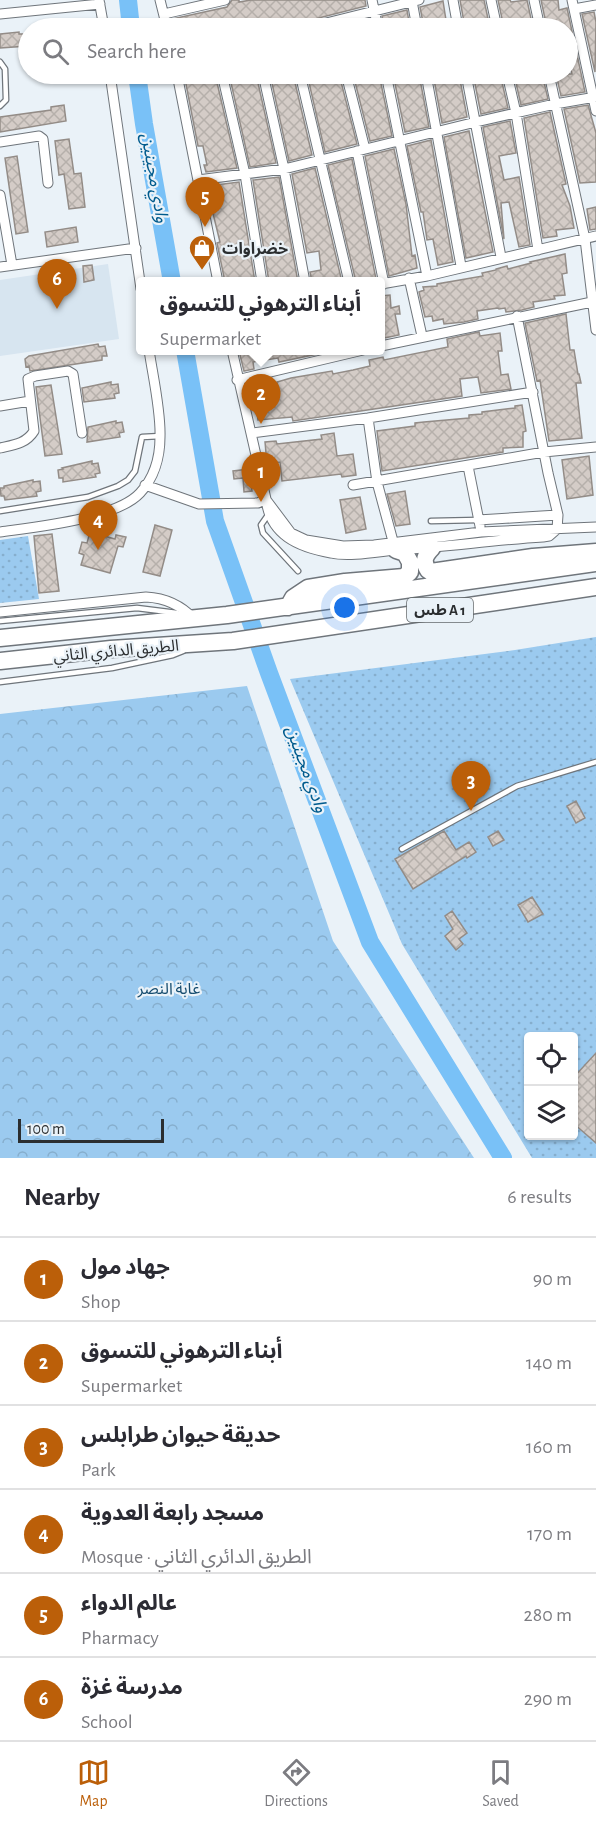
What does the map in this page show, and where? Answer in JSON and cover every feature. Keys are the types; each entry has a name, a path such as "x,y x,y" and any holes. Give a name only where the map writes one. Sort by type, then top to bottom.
{"highway":[{"path":"284,607 308,588 404,577 410,572 410,562 405,553 394,546"},
{"path":"432,548 424,557 425,567 431,572 533,557 596,552"},
{"name":"طس A 1","path":"284,607 596,562"},
{"name":"الطريق الدائري الثاني","path":"0,661 233,641 596,586"},
{"name":"الطريق الدائري الثاني","path":"0,638 194,619 284,607"}],"street":[{"path":"160,0 165,18"},
{"path":"164,14 225,0"},
{"path":"372,0 376,18"},
{"path":"453,0 456,18"},
{"path":"491,0 495,18"},
{"path":"534,0 538,18"},
{"path":"354,18 415,1 416,18"},
{"path":"0,14 100,2 102,18"},
{"path":"573,5 596,5"},
{"path":"578,26 596,111"},
{"path":"585,56 596,53"},
{"path":"111,84 140,277"},
{"path":"179,84 217,277"},
{"path":"224,84 245,174 261,277"},
{"path":"265,84 304,277"},
{"path":"302,84 348,277"},
{"path":"348,84 381,277"},
{"path":"388,84 428,276"},
{"path":"428,84 461,266"},
{"path":"468,84 501,257"},
{"path":"509,84 538,250"},
{"path":"551,84 585,239 596,330"},
{"path":"198,180 284,169 476,122 555,104 594,98"},
{"path":"0,142 39,136 42,139 48,183"},
{"path":"0,195 12,265"},
{"path":"385,283 428,276 461,266 596,236"},
{"path":"0,267 136,248"},
{"path":"409,278 422,336"},
{"path":"385,345 592,302"},
{"path":"266,499 291,533 306,540 343,546 432,548 549,536 557,529 558,515 517,316"},
{"path":"0,532 48,526 86,517 118,507 139,494 159,458 161,436 150,355"},
{"path":"233,355 237,380 252,433 268,515 285,536 298,544 333,554 481,532 596,527"},
{"path":"237,380 346,355"},
{"path":"0,448 18,444 32,434 34,427 28,379 31,377 71,372 75,380 82,433"},
{"path":"252,433 368,418 533,392"},
{"path":"0,406 30,401"},
{"path":"368,418 377,482 394,546"},
{"path":"353,485 544,453 596,447"},
{"path":"468,466 481,532"},
{"path":"146,485 199,504 258,503 266,499"},
{"path":"478,520 558,515"},
{"path":"0,612 146,597 175,604 194,619"}],"lane":[{"path":"0,62 5,69 6,100 0,106"},
{"path":"0,511 88,497 118,486 128,480 135,471 142,437 161,436"},
{"path":"268,515 261,525 263,533 298,571"},
{"path":"431,521 478,520"},
{"path":"0,621 138,609 166,611 194,619"},
{"path":"0,682 112,668 173,655 204,643"},
{"path":"402,849 517,786 596,762"}],"shaded area":[{"path":"108,264 119,339 0,356 0,280"}],"green space":[{"path":"28,536 39,599 0,603 0,540"},
{"path":"596,637 596,1158 532,1158 402,944 290,679 515,650"},
{"name":"غابة النصر","path":"247,686 333,941 474,1158 0,1158 0,714"}],"building":[{"path":"232,0 239,0 239,2 251,0 365,0 366,6 319,18 177,18 227,7"},
{"path":"460,0 484,0 488,18 463,18"},
{"path":"498,0 510,0 511,2 527,0 531,18 502,18"},
{"path":"541,0 558,0 559,10 567,8 569,18 545,18"},
{"path":"443,1 446,18 422,18 420,7"},
{"path":"407,10 408,18 382,18 382,16"},
{"path":"594,12 596,22 595,72 582,14"},
{"path":"18,32 18,47 0,48 0,34"},
{"path":"578,59 585,92 561,96 558,84 578,84"},
{"path":"186,84 217,84 237,168 206,172 203,146 198,146"},
{"path":"231,84 258,84 276,163 250,167"},
{"path":"272,84 295,84 312,155 289,161"},
{"path":"309,84 342,84 357,144 325,152"},
{"path":"356,84 381,84 392,136 370,141"},
{"path":"395,84 421,84 429,127 405,132"},
{"path":"435,84 461,84 467,117 442,123"},
{"path":"475,84 502,84 508,108 481,114"},
{"path":"516,84 544,84 548,99 521,105"},
{"path":"64,105 66,121 0,132 0,117 51,110 51,107"},
{"path":"588,105 596,133 596,182 580,183 564,109"},
{"path":"550,112 566,184 562,185 570,206 574,228 556,230 557,236 543,238 524,118"},
{"path":"510,121 516,153 499,156 504,180 519,177 530,245 519,247 509,202 501,203 504,239 483,127"},
{"path":"469,131 493,252 466,258 444,137"},
{"path":"69,139 74,174 81,173 85,207 69,209 64,174 59,175 55,141"},
{"path":"431,140 453,262 438,265 433,239 427,240 423,212 421,212 407,146"},
{"path":"394,149 406,204 412,256 415,255 417,268 389,276 365,156"},
{"path":"17,156 28,232 16,234 5,158"},
{"path":"352,159 376,277 355,277 328,165"},
{"path":"315,168 341,277 311,277 310,272 321,270 319,251 307,253 292,174"},
{"path":"279,177 297,277 268,277 253,180"},
{"path":"239,182 254,277 224,277 217,243 220,242 208,186"},
{"path":"596,207 596,229 590,230 587,209"},
{"path":"76,227 78,242 47,247 45,232"},
{"path":"565,254 567,273 562,274 565,295 533,302 534,307 522,310 506,312 505,308 498,308 477,311 478,319 464,322 444,324 443,319 433,321 432,316 425,317 419,292 424,290 423,287 483,276 482,273 507,266 508,269"},
{"path":"92,265 94,280 84,282 83,266"},
{"path":"390,295 391,308 399,306 400,314 395,314 399,335 385,338 385,296"},
{"path":"566,314 570,350 574,350 581,383 576,383 582,438 549,441 540,380 537,381 525,323"},
{"path":"479,332 480,336 500,333 502,351 498,351 501,375 508,374 511,389 481,393 478,377 460,379 462,396 293,421 292,417 258,420 256,406 252,407 247,385 256,383 259,390 278,387 277,382 291,378 353,370 370,366 369,360 383,357 384,360 448,347 447,339"},
{"path":"98,344 99,347 105,346 107,356 102,356 102,360 30,371 29,366 26,367 25,359 29,356"},
{"path":"240,355 313,355 279,362 278,358 253,362 254,369 244,371"},
{"path":"111,382 111,385 118,384 119,393 114,394 115,398 84,402 82,388"},
{"path":"51,385 62,454 45,456 36,387"},
{"path":"522,405 526,431 523,432 523,447 503,448 503,452 382,471 377,431 415,426 415,423 469,418 469,415"},
{"path":"116,421 116,423 122,422 124,432 119,433 120,437 87,442 88,427"},
{"path":"334,433 337,456 353,454 356,475 342,477 341,474 282,481 280,462 267,464 265,442 276,441 277,444 322,439 321,435"},
{"path":"589,456 593,495 567,499 562,460"},
{"path":"92,461 92,464 98,463 100,473 95,474 96,477 63,482 63,478 59,478 58,470"},
{"path":"249,469 252,491 244,492 243,478 234,479 233,471"},
{"path":"33,480 33,482 40,481 41,491 36,492 37,496 5,500 4,496 1,496 0,488 4,486"},
{"path":"405,491 410,524 396,526 387,494"},
{"path":"360,497 366,529 346,533 340,500"},
{"path":"155,525 172,530 160,576 143,572"},
{"path":"90,532 115,539 116,535 126,537 123,547 118,546 110,573 81,565 84,555 79,553 82,542 87,543"},
{"path":"52,534 59,591 39,593 34,536"},
{"path":"576,801 585,818 576,823 567,806"},
{"path":"444,831 456,850 469,842 476,852 413,889 395,859"},
{"path":"498,831 504,840 493,846 488,837"},
{"path":"532,897 543,914 528,922 518,905"},
{"path":"452,911 467,933 459,939 463,944 456,950 445,936 453,929 445,916"},
{"path":"596,1053 596,1143 578,1127 578,1073"}],"waterway":[{"name":"وادي مجينين","path":"128,0 130,18"},
{"name":"وادي مجينين","path":"138,84 171,277"},
{"name":"وادي مجينين","path":"186,355 215,521 269,673 370,942 503,1158"}],"place":[{"name":"عالم الدواء","path":"205,227"},
{"name":"خضراوات","path":"202,271"},
{"name":"مدرسة غزة","path":"57,309"},
{"name":"أبناء الترهوني للتسوق","path":"261,424"},
{"name":"جهاد مول","path":"261,502"},
{"name":"مسجد رابعة العدوية","path":"98,550"},
{"name":"حديقة حيوان طرابلس","path":"471,811"}]}
